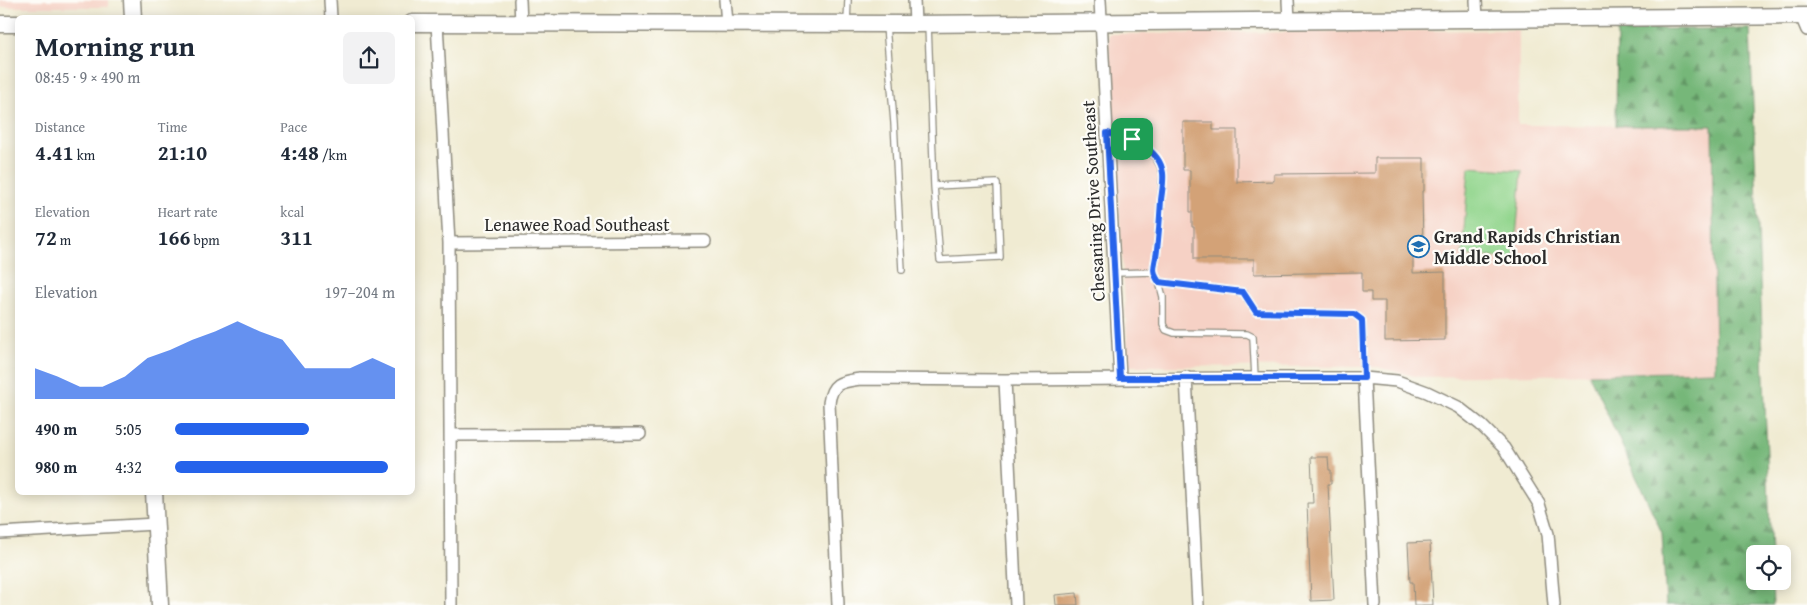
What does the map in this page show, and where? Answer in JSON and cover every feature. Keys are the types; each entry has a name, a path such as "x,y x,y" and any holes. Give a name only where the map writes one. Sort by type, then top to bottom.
{"main road":[{"path":"132,0 133,15"},
{"path":"415,23 886,24 1477,19 1805,21"},
{"path":"0,24 15,24"},
{"path":"154,495 160,605"}],"street":[{"path":"330,0 331,15"},
{"path":"520,0 521,23"},
{"path":"725,0 726,23"},
{"path":"914,0 921,23"},
{"name":"Chesaning Drive Southeast","path":"1100,0 1120,378"},
{"path":"1288,0 1289,21"},
{"path":"1476,0 1477,19"},
{"path":"437,23 449,243 451,605"},
{"name":"Lenawee Road Southeast","path":"449,243 705,241"},
{"path":"1186,378 1198,605"},
{"path":"1364,378 1375,605"},
{"path":"838,605 830,403 831,392 835,386 844,382 860,379 1364,378 1397,381 1427,392 1458,407 1481,425 1504,448 1539,504 1548,534 1554,605"},
{"path":"1005,380 1016,605"},
{"path":"450,435 640,434"},
{"path":"0,533 155,524"}],"lane":[{"path":"847,24 848,0"},
{"path":"921,23 934,186 940,260 1000,257 997,183 934,186"},
{"path":"886,24 894,123 902,270"},
{"path":"1107,133 1132,139 1147,148 1157,158 1161,166 1163,174 1162,194 1157,252 1153,272 1164,297 1163,324 1166,330 1174,333 1247,334 1253,337 1255,378"},
{"path":"1115,273 1153,272"},
{"path":"1159,282 1243,292 1256,312 1354,314 1362,320 1364,378"}],"shaded area":[{"path":"0,0 109,0 109,7 0,7"},
{"name":"Grand Rapids Christian Middle School","path":"1519,30 1518,125 1712,126 1715,372 1418,377 1377,367 1129,366 1108,34"}],"green space":[{"path":"1617,29 1750,29 1771,545 1746,545 1746,590 1772,590 1773,605 1666,605 1662,533 1589,374 1715,371 1712,126 1616,126"},
{"path":"1469,167 1522,171 1514,259 1462,255"}],"building":[{"path":"1183,122 1213,122 1213,130 1237,130 1237,182 1274,181 1274,174 1375,173 1375,158 1424,158 1424,191 1422,191 1423,246 1413,246 1413,273 1445,272 1445,340 1385,341 1385,301 1371,301 1371,292 1362,292 1362,272 1254,274 1254,259 1194,259 1194,227 1192,227 1192,212 1190,212 1190,170 1183,170"},
{"path":"1311,457 1328,457 1329,470 1331,470 1331,484 1328,484 1334,600 1311,601 1307,503 1313,503"},
{"path":"1430,542 1433,605 1414,605 1413,582 1410,582 1408,543"},
{"path":"1077,593 1078,605 1056,605 1055,595"}],"place":[{"name":"Grand Rapids Christian Middle School","path":"1418,246"}],"route":[{"path":"1107,133 1132,139 1147,148 1157,158 1163,174 1157,252 1153,272 1159,282 1243,292 1256,312 1354,314 1362,320 1364,378 1120,378 1107,133"}]}
